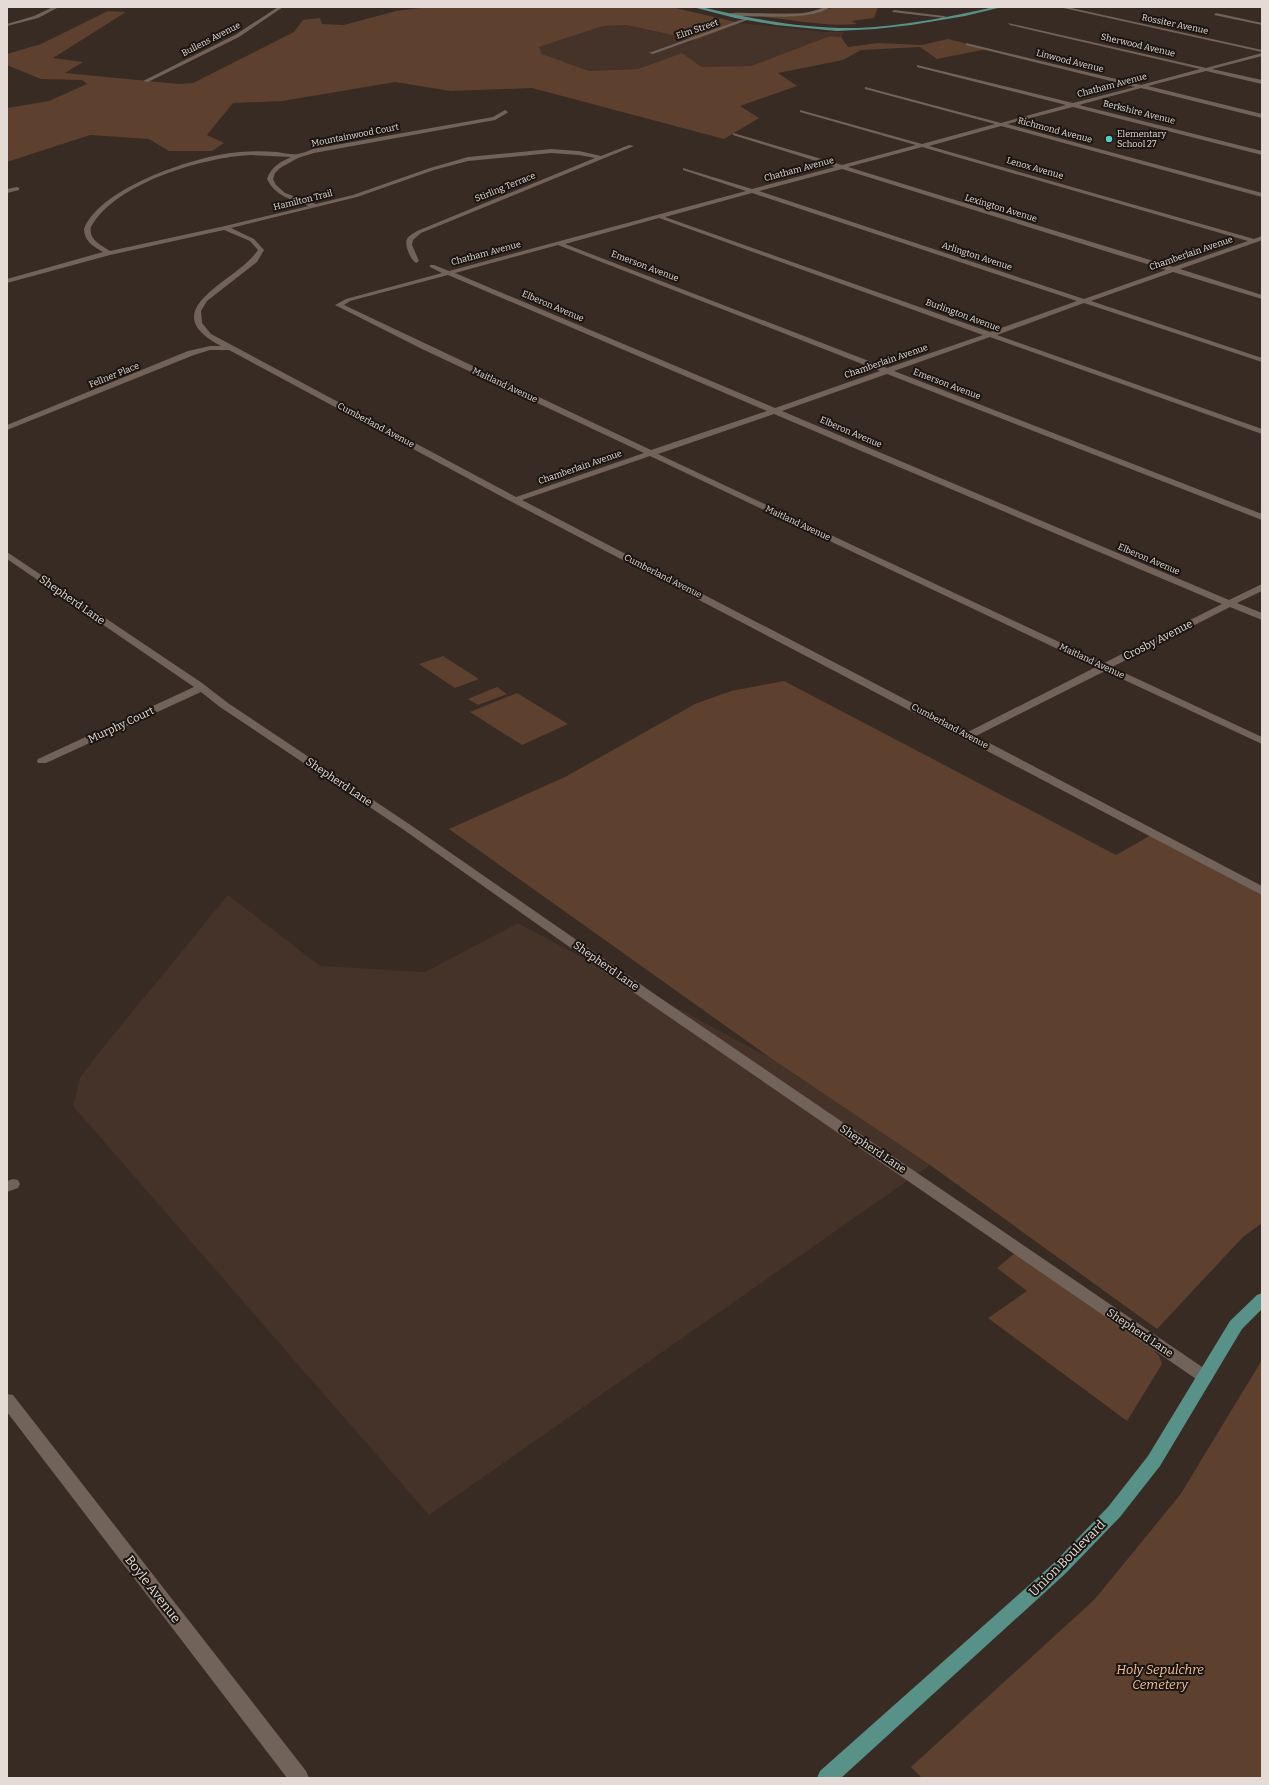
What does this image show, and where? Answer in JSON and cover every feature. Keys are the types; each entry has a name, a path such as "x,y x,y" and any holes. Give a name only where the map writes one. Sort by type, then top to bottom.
{"main road":[{"path":"695,7 748,19 809,26 856,29 880,27 1000,7"},
{"name":"Union Boulevard","path":"828,1778 1059,1569 1114,1512 1154,1461 1236,1325 1262,1299"}],"street":[{"path":"7,25 36,17 57,7"},
{"name":"Bullens Avenue","path":"146,81 237,36 281,7"},
{"path":"728,15 746,13 805,14 820,12 828,7"},
{"name":"Rossiter Avenue","path":"1060,7 1262,51"},
{"path":"894,11 944,17"},
{"path":"1216,14 1262,24"},
{"name":"Elm Street","path":"651,52 748,19"},
{"name":"Sherwood Avenue","path":"1010,24 1262,82"},
{"name":"Linwood Avenue","path":"968,44 1262,116"},
{"name":"Chatham Avenue","path":"341,302 1262,54"},
{"name":"Berkshire Avenue","path":"919,66 1262,153"},
{"name":"Richmond Avenue","path":"867,88 1262,195"},
{"name":"Lenox Avenue","path":"802,111 1259,241"},
{"name":"Mountainwood Court","path":"316,206 283,194 273,185 271,180 274,169 298,156 325,149 495,118 505,112"},
{"name":"Lexington Avenue","path":"735,134 1262,297"},
{"name":"Stirling Terrace","path":"416,261 409,245 410,239 419,232 631,146"},
{"name":"Hamilton Trail","path":"7,281 109,253 225,228 316,206 368,192 432,169 468,159 551,151 579,153 602,158"},
{"path":"109,253 90,240 86,232 87,228 105,206 134,186 169,172 220,156 258,152 298,156"},
{"name":"Arlington Avenue","path":"685,169 1262,360"},
{"path":"7,191 17,189"},
{"name":"Burlington Avenue","path":"658,216 1262,432"},
{"name":"Cumberland Avenue","path":"225,228 252,240 261,250 259,255 248,266 204,300 196,312 196,320 208,336 515,500 1262,891"},
{"name":"Chamberlain Avenue","path":"515,500 1259,241"},
{"name":"Emerson Avenue","path":"558,243 1262,517"},
{"name":"Elberon Avenue","path":"432,266 1262,617"},
{"name":"Maitland Avenue","path":"341,302 339,305 341,307 1262,741"},
{"name":"Fellner Place","path":"7,428 191,353 210,348 231,349"},
{"name":"Shepherd Lane","path":"7,555 408,828 651,998 1205,1377"},
{"name":"Crosby Avenue","path":"968,736 1105,668 1262,587"},
{"name":"Murphy Court","path":"42,761 201,688"},
{"name":"Boyle Avenue","path":"7,1400 299,1778"}],"shaded area":[{"path":"740,23 825,32 844,32 841,37 830,36 751,66 702,67 682,53 638,69 589,71 542,54 539,47 603,26 626,25 696,40"},
{"path":"228,895 320,966 425,972 518,923 772,1059 930,1165 429,1515 73,1106 80,1078 97,1055"}],"green space":[{"path":"428,7 671,7 740,23 696,40 626,25 603,26 539,47 542,54 589,71 638,69 682,53 702,67 751,66 830,36 841,37 848,47 878,43 922,45 948,39 987,49 937,59 920,47 861,50 843,60 778,73 797,86 740,106 759,118 724,139 532,88 451,91 395,82 282,101 233,103 207,135 224,143 212,151 169,151 149,139 90,135 7,162 7,108 49,101 87,84 82,80 41,79 7,65 7,54 41,44 108,11 126,12 53,58 83,62 65,73 179,84 193,83 294,32 303,20 320,18 322,24 344,25 396,11"},
{"path":"838,7 878,7 874,18 851,21 857,24 845,25 807,22 758,16 746,13 803,13"},
{"path":"443,656 479,679 455,688 419,664"},
{"path":"784,681 1116,855 1153,834 1262,892 1262,1223 1243,1237 1157,1329 930,1165 772,1059 449,829 565,777 695,704 731,691"},
{"path":"497,687 507,694 478,705 468,699"},
{"path":"517,693 568,724 522,745 470,712"},
{"path":"1015,1253 1150,1347 1159,1356 1162,1364 1127,1421 988,1318 1027,1291 997,1268"},
{"name":"Holy Sepulchre Cemetery","path":"1262,1360 1262,1778 922,1778 911,1767 1095,1599 1180,1495"}],"place":[{"name":"Elementary School 27","path":"1109,139"}]}
